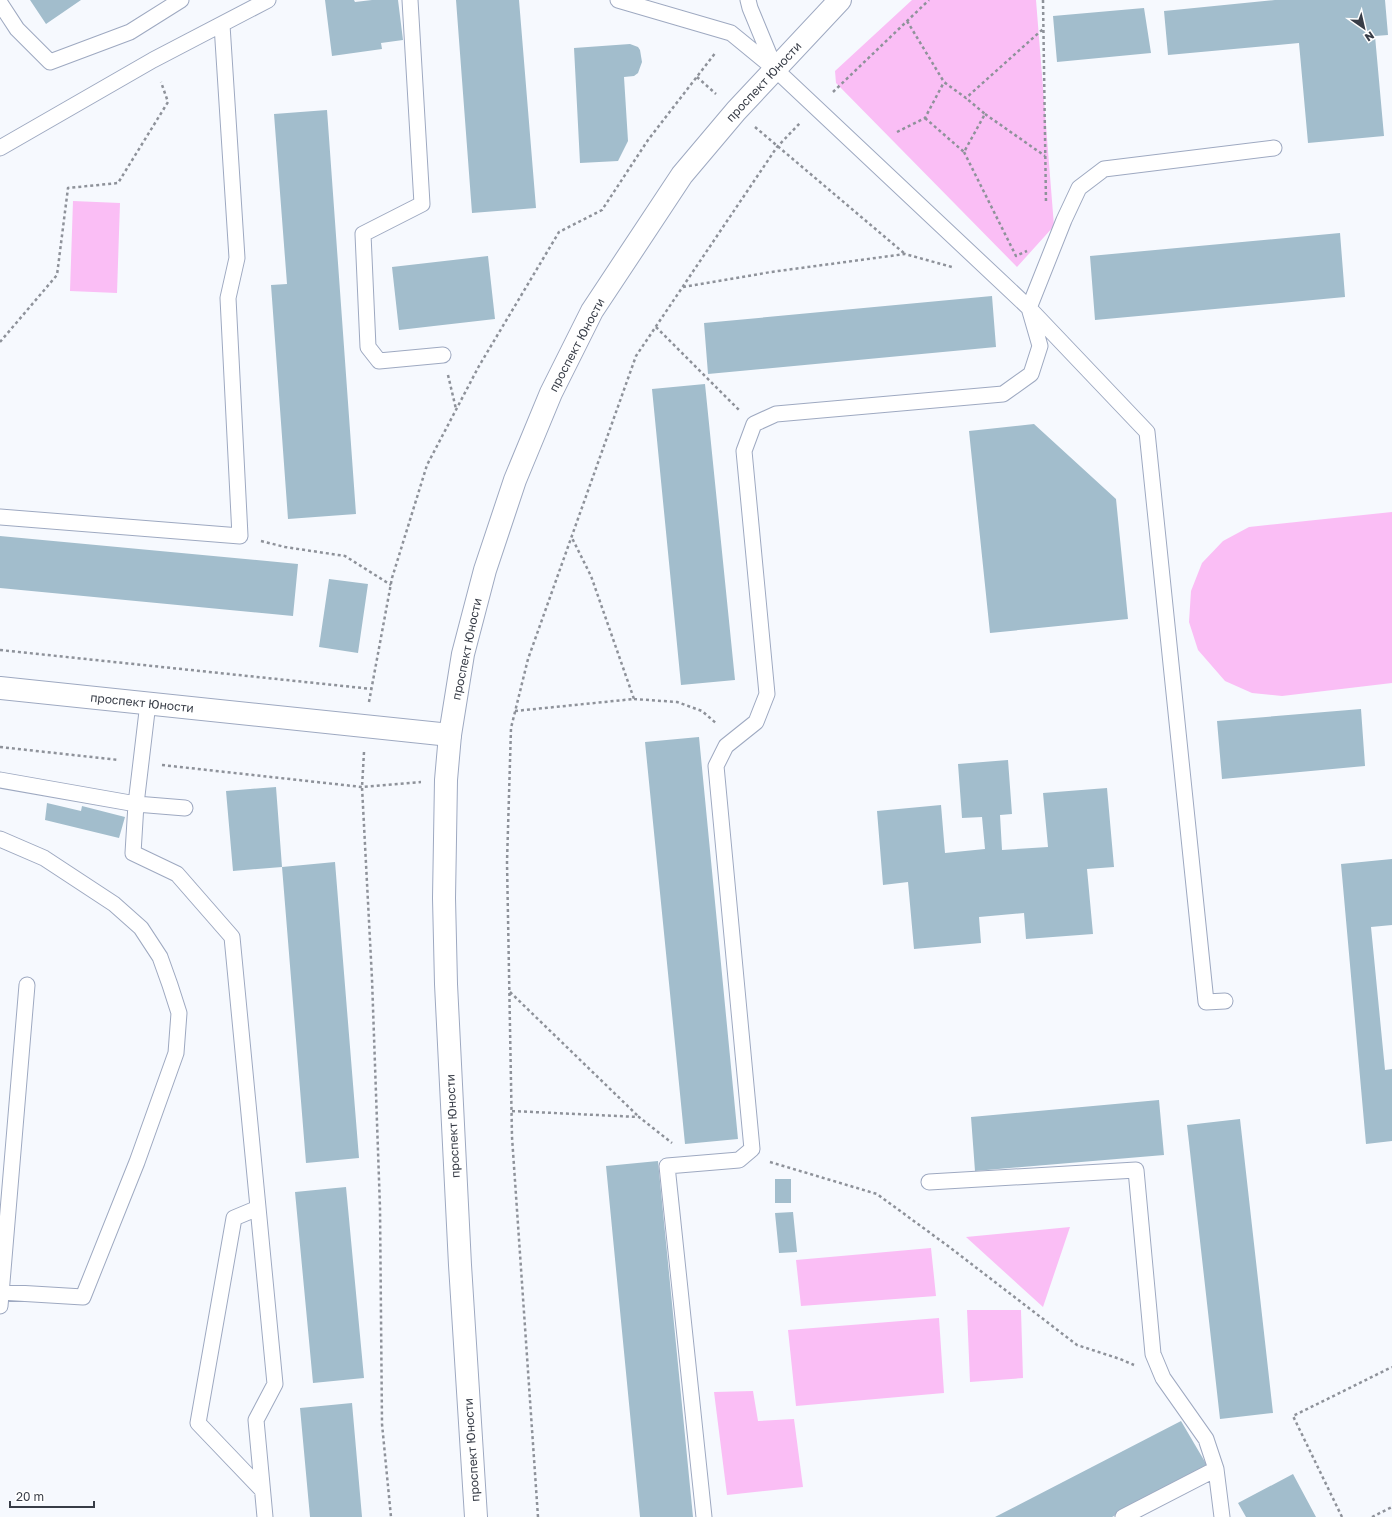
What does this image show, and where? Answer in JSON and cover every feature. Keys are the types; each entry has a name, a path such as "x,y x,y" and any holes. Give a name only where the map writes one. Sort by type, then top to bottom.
{"main road":[{"name":"проспект Юности","path":"476,1517 460,1265 446,984 444,898 446,780 450,735 463,654 485,570 515,480 550,393 592,311 682,175 736,111 840,0"},
{"name":"проспект Юности","path":"0,688 450,735"}],"lane":[{"path":"0,3 17,29 50,62 130,32 181,0"},
{"path":"0,148 153,60 268,0"},
{"path":"410,0 422,204 363,234 368,347 379,361 443,355"},
{"path":"618,0 732,33 775,69 1030,308 1146,432 1206,1002 1225,1001"},
{"path":"748,0 775,69"},
{"path":"0,517 240,536 228,298 237,258 222,25"},
{"path":"704,1517 667,1166 739,1160 752,1149 716,766 726,746 756,722 768,694 744,451 754,424 776,414 1003,394 1031,374 1040,346 1030,308 1064,220 1079,188 1104,169 1274,148"},
{"path":"148,704 136,804 133,853 177,874 232,936 275,1384 256,1420 264,1517"},
{"path":"0,780 136,804 185,808"},
{"path":"0,839 44,858 114,904 141,928 160,957 179,1013 176,1053 137,1162 83,1297 0,1297 27,985"},
{"path":"929,1182 1136,1170 1153,1354 1163,1378 1206,1439 1216,1469 1222,1517"},
{"path":"258,1208 234,1218 198,1423 262,1490"},
{"path":"1123,1517 1216,1469"}],"path":[{"path":"538,1517 513,1145 507,862 511,728 528,659 636,356 777,147 929,0"},
{"path":"1043,0 1046,211"},
{"path":"907,21 944,82 985,114 1045,156"},
{"path":"966,98 1043,28"},
{"path":"0,342 57,275 68,188 118,183 168,102 153,60"},
{"path":"897,132 925,118 944,82"},
{"path":"964,152 985,114"},
{"path":"925,118 964,152 1016,256 1028,250"},
{"path":"777,147 905,254"},
{"path":"683,287 771,272 905,254 957,269"},
{"path":"656,327 754,424"},
{"path":"443,355 456,409"},
{"path":"240,536 285,547 345,556 391,585"},
{"path":"572,538 591,576 634,699"},
{"path":"0,650 372,689"},
{"path":"515,711 634,699 677,702 702,711 734,740"},
{"path":"0,747 126,761"},
{"path":"157,764 362,787 446,780"},
{"path":"510,992 639,1117 677,1147"},
{"path":"512,1111 639,1117"},
{"path":"752,1149 771,1163 877,1194 948,1246 1077,1345 1120,1359 1163,1378"},
{"path":"1342,1517 1293,1416 1392,1368"},
{"path":"1372,1517 1392,1507"}],"shaded area":[{"path":"912,0 1036,0 1054,226 1017,267 836,83 835,71"},
{"path":"73,201 120,203 117,293 70,291"},
{"path":"1392,512 1392,683 1282,696 1252,693 1225,681 1198,650 1189,622 1191,591 1202,563 1223,541 1249,527"},
{"path":"1070,1227 1043,1307 966,1237"},
{"path":"931,1248 936,1296 801,1306 796,1260"},
{"path":"967,1310 1021,1310 1023,1378 970,1382"},
{"path":"939,1318 944,1393 796,1406 788,1330"},
{"path":"753,1391 758,1421 794,1419 803,1487 727,1495 714,1392"}],"building":[{"path":"30,0 81,0 46,24"},
{"path":"325,0 354,0 355,2 372,0 398,0 403,40 381,43 382,49 332,56"},
{"path":"456,0 519,0 536,208 472,213"},
{"path":"1275,0 1385,0 1388,35 1375,36 1384,136 1308,143 1299,43 1168,55 1164,11"},
{"path":"1144,8 1151,53 1057,62 1053,16"},
{"path":"630,44 638,47 640,50 642,62 638,73 634,76 624,77 628,141 618,161 580,163 574,48"},
{"path":"327,110 356,514 288,519 271,285 287,284 274,114"},
{"path":"1340,233 1345,297 1095,320 1090,256"},
{"path":"488,256 495,319 399,330 392,267"},
{"path":"992,296 996,347 708,374 704,323"},
{"path":"705,384 735,680 681,685 652,389"},
{"path":"1034,424 1116,499 1128,619 990,633 969,431"},
{"path":"0,536 298,564 293,616 0,588"},
{"path":"329,579 368,584 358,653 319,647"},
{"path":"1361,709 1365,766 1222,779 1217,721"},
{"path":"699,737 738,1139 685,1144 645,742"},
{"path":"1008,760 1012,814 1000,815 1002,850 1048,847 1043,793 1107,788 1114,867 1087,869 1093,934 1026,939 1024,913 979,917 981,943 914,949 908,882 883,885 877,811 941,805 945,853 985,849 982,817 962,818 958,764"},
{"path":"276,787 282,867 233,871 226,791"},
{"path":"47,803 81,811 82,806 125,817 119,838 45,820"},
{"path":"1392,859 1392,925 1371,927 1385,1070 1392,1069 1392,1141 1366,1144 1341,864"},
{"path":"335,862 359,1158 306,1163 282,867"},
{"path":"1159,1100 1164,1155 975,1171 971,1117"},
{"path":"1240,1119 1273,1413 1220,1419 1187,1125"},
{"path":"658,1161 693,1517 640,1517 606,1166"},
{"path":"775,1179 791,1179 791,1203 775,1203"},
{"path":"346,1187 364,1378 313,1383 295,1192"},
{"path":"793,1212 797,1252 779,1253 775,1213"},
{"path":"352,1403 362,1517 310,1517 300,1408"},
{"path":"1181,1421 1208,1467 1112,1517 995,1517"},
{"path":"1293,1474 1316,1517 1246,1517 1238,1503"}]}
